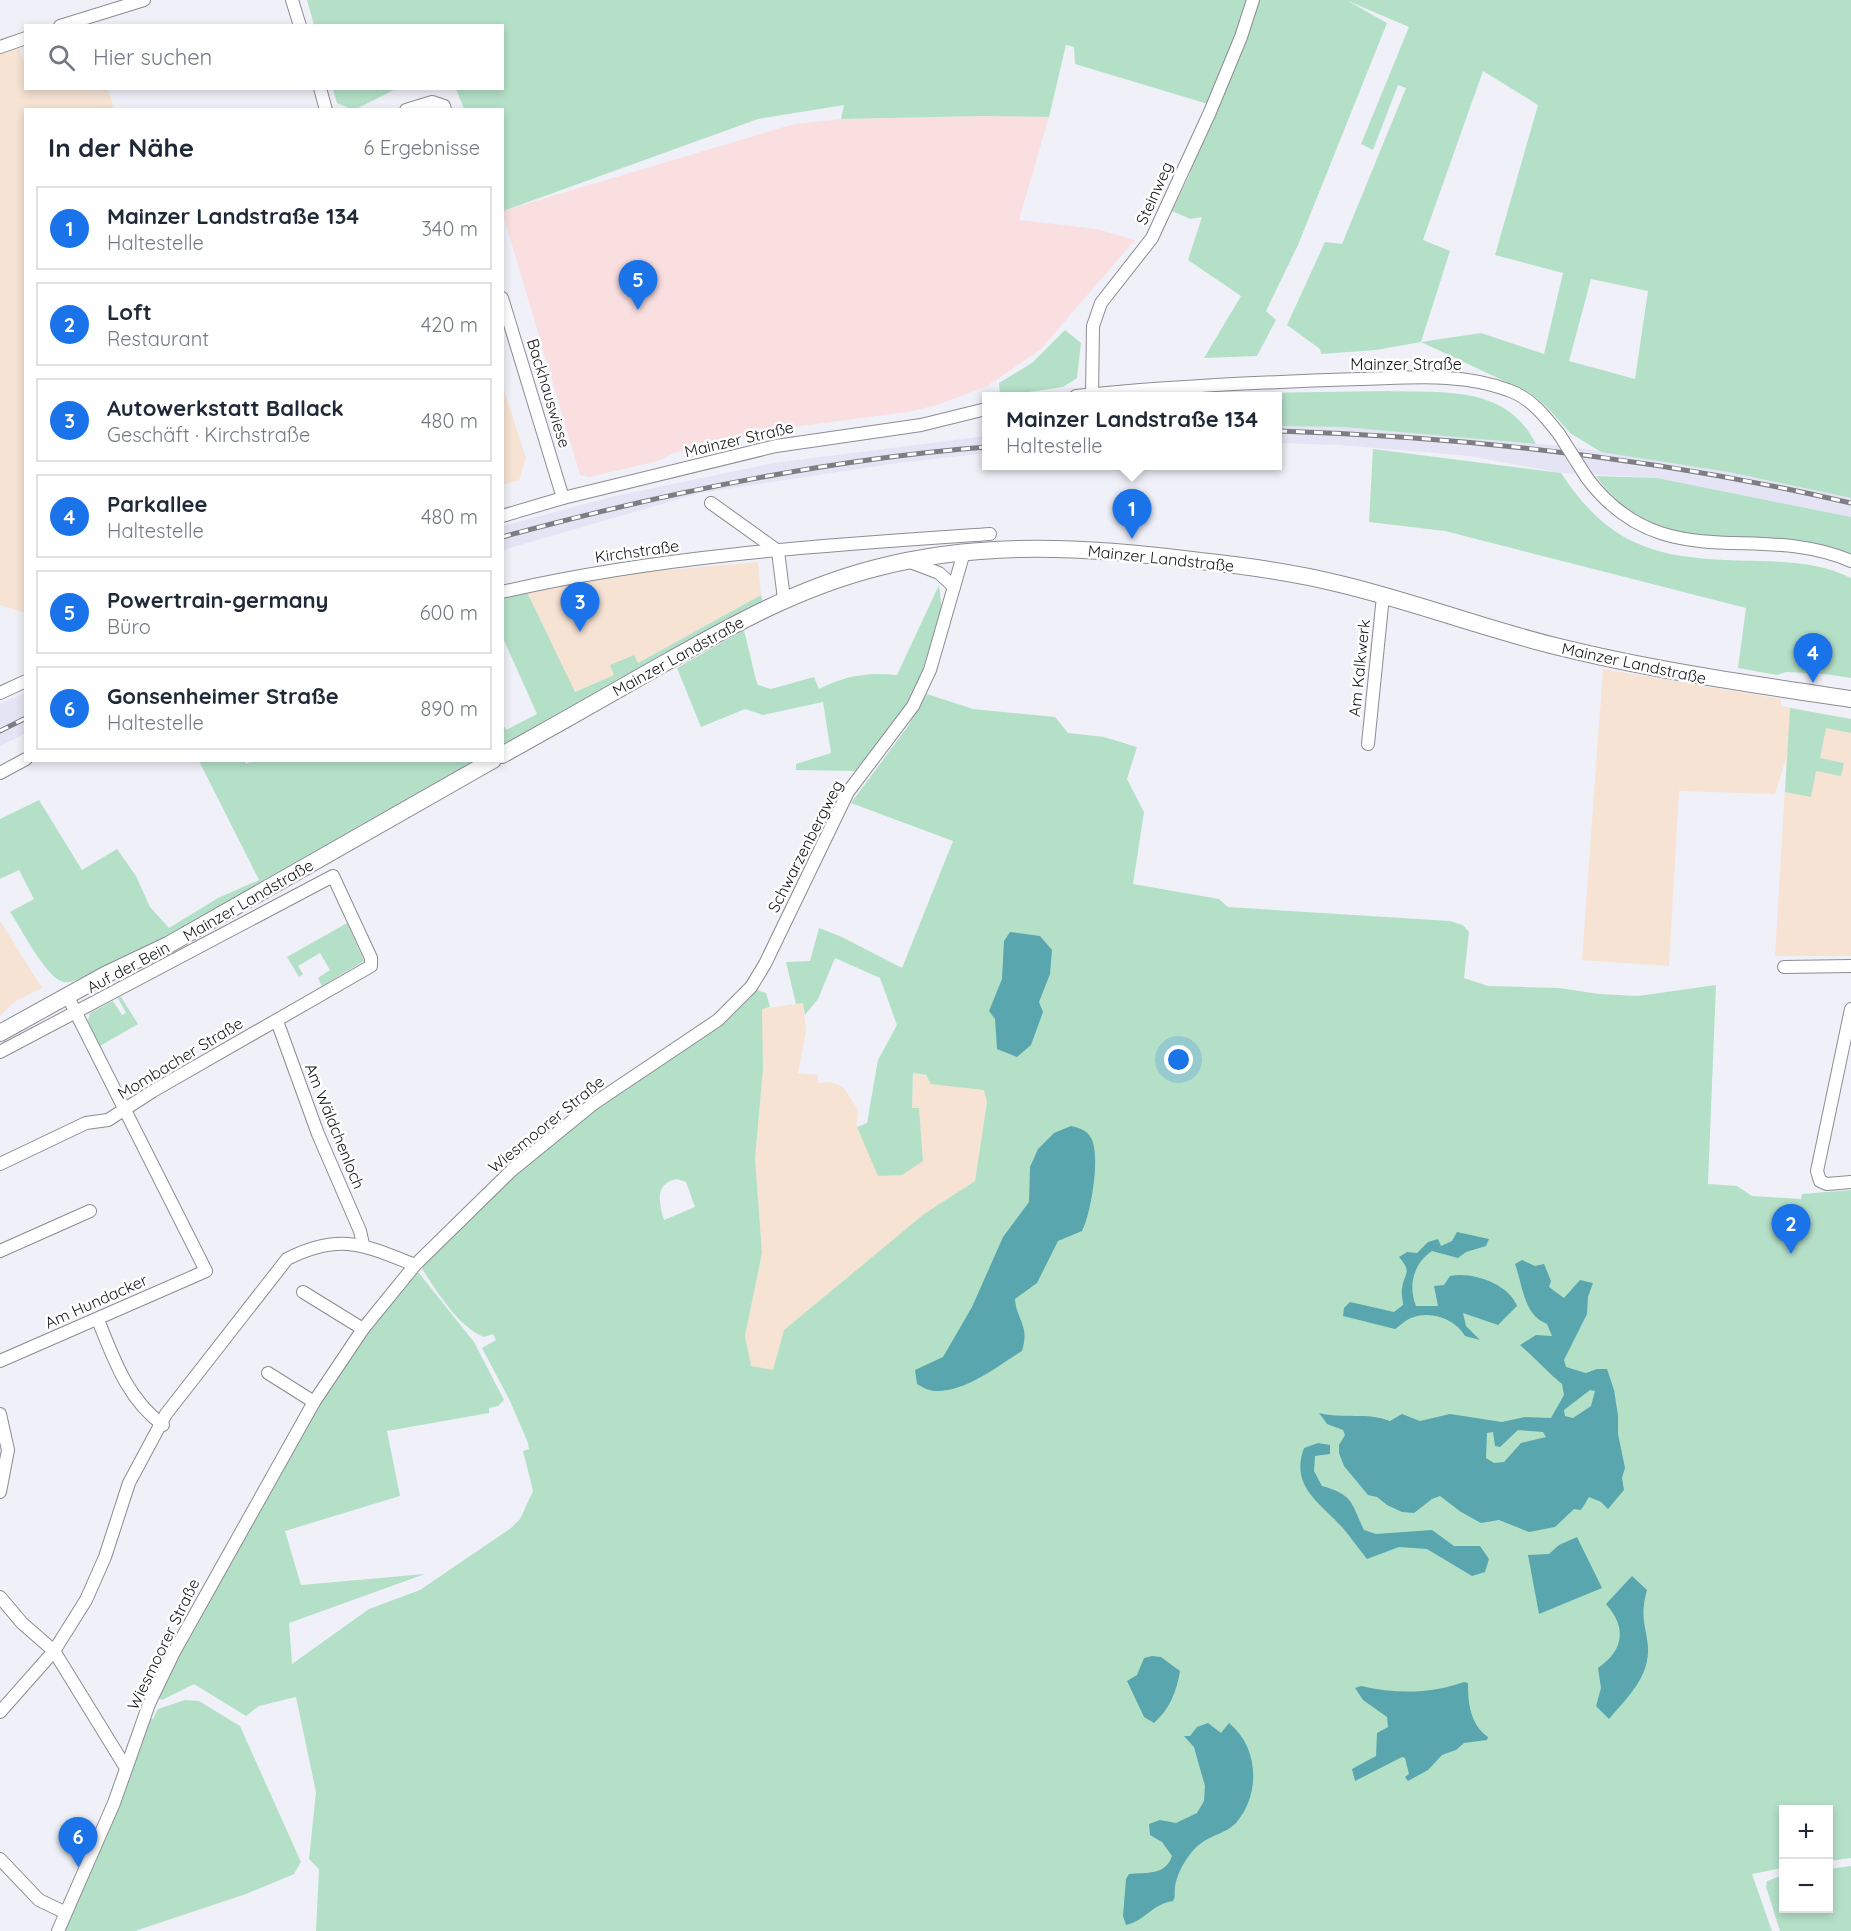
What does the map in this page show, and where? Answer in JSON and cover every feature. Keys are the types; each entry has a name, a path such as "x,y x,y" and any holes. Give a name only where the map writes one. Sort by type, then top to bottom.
{"main road":[{"name":"Mainzer Landstraße","path":"504,754 740,620 784,599 830,582 906,561 964,552 1041,548 1131,553 1289,572 1383,596 1548,644 1635,664 1727,682 1851,699"},
{"name":"Mainzer Landstraße","path":"0,1033 67,995 168,945 489,762"}],"street":[{"path":"66,24 144,0"},
{"path":"292,0 299,24"},
{"name":"Steinweg","path":"1092,392 1093,326 1101,303 1152,238 1223,80 1253,0"},
{"path":"0,47 24,39"},
{"path":"321,90 325,108"},
{"path":"412,108 432,102 444,108"},
{"name":"Backhauswiese","path":"504,305 563,498"},
{"name":"Mainzer Straße","path":"1133,392 1285,381 1435,378 1480,381 1528,399 1559,434 1587,478 1612,506 1658,533 1700,542 1810,548 1851,561"},
{"name":"Mainzer Straße","path":"504,515 563,498 777,446 921,425 982,409"},
{"path":"711,503 778,551 784,599"},
{"name":"Kirchstraße","path":"504,592 610,570 778,551 990,534"},
{"name":"Schwarzenbergweg","path":"765,964 848,792 913,706 930,670 964,552"},
{"path":"906,561 939,573 954,587"},
{"name":"Am Kalkwerk","path":"1368,744 1383,596"},
{"path":"0,693 24,682"},
{"path":"0,773 24,760"},
{"name":"Mombacher Straße","path":"0,1164 86,1124 108,1120 127,1110 153,1091 371,966 371,958 333,876"},
{"name":"Auf der Bein","path":"0,1052 333,876"},
{"name":"Wiesmoorer Straße","path":"58,1931 64,1912 114,1803 149,1704 174,1652 314,1402 363,1329 415,1265 473,1206 561,1128 723,1016 751,987 765,964"},
{"path":"1784,967 1851,966"},
{"path":"67,995 127,1110"},
{"path":"1851,1009 1817,1171 1820,1181 1827,1184 1851,1182"},
{"name":"Am Wäldchenloch","path":"277,1021 318,1134 360,1231 363,1244"},
{"name":"Am Hundacker","path":"0,1361 98,1320 206,1270 127,1110"},
{"path":"0,1251 90,1211"},
{"path":"0,1712 54,1651 86,1600 105,1557 129,1483 163,1425 166,1414 287,1259 324,1245 363,1244 415,1265"},
{"path":"303,1292 363,1329"},
{"path":"98,1320 118,1370 132,1395 148,1415 163,1425"},
{"path":"268,1373 314,1402"},
{"path":"0,1414 8,1450 0,1492"},
{"path":"0,1597 22,1623 54,1651 126,1768"},
{"path":"0,1859 39,1900 64,1912"}],"shaded area":[{"path":"18,46 24,62 24,90 108,90 114,108 24,108 24,613 0,605 0,52"},
{"path":"1049,117 1019,220 1097,229 1135,240 1040,350 987,386 937,405 908,412 785,428 673,453 658,461 590,477 580,475 504,218 504,210 794,124 841,119"},
{"path":"504,390 526,458 519,480 504,485"},
{"path":"1282,426 1343,427 1580,448 1728,472 1851,498 1851,517 1657,478 1561,473 1470,456 1340,445 1282,443"},
{"path":"982,437 982,453 898,463 700,493 504,550 504,526 611,497 774,463"},
{"path":"758,562 761,595 638,663 611,665 614,675 574,692 527,592 625,574"},
{"path":"1603,669 1781,699 1781,706 1851,719 1851,956 1775,956 1787,755 1775,794 1679,791 1669,966 1582,960"},
{"path":"24,693 24,734 0,746 0,704"},
{"path":"0,921 42,988 14,1002 0,1016"},
{"path":"803,1003 806,1031 798,1073 818,1075 818,1083 831,1082 844,1088 858,1110 857,1127 923,1161 919,1108 912,1108 913,1073 984,1090 987,1102 975,1181 924,1214 784,1330 773,1370 750,1366 745,1336 762,1253 755,1158 763,1069 761,1009"}],"green space":[{"path":"307,0 1851,0 1851,498 1728,472 1601,452 1570,433 1546,406 1530,393 1421,342 1376,350 1321,354 1320,349 1287,325 1325,242 1342,244 1406,88 1398,85 1373,150 1361,144 1409,27 1348,1 1387,23 1298,245 1266,311 1276,320 1257,356 1204,358 1241,296 1188,260 1202,217 1190,219 1172,211 1190,174 1208,104 1075,64 1074,47 1066,45 1049,117 841,119 844,105 758,119 504,211 504,108 464,108 456,90 504,90 504,24 314,24","holes":["1483,71 1538,105 1495,255 1563,273 1544,354 1481,333 1421,342 1450,251 1423,240","1591,279 1648,291 1635,379 1569,361"]},
{"path":"334,90 394,90 358,108 349,108 337,103"},
{"path":"1065,330 1081,343 1077,378 1063,387 1028,392 1000,392 999,383 1032,363"},
{"path":"1388,391 1452,393 1472,396 1508,411 1523,425 1536,444 1343,427 1282,426 1282,393"},
{"path":"1373,449 1561,473 1581,500 1601,521 1645,547 1696,558 1806,564 1851,578 1851,678 1786,672 1777,675 1738,668 1746,608 1445,531 1369,522"},
{"path":"1596,476 1657,478 1851,517 1851,555 1818,545 1784,540 1683,533 1652,523 1623,505"},
{"path":"939,585 942,609 919,681 898,718 855,771 796,770 796,764 831,753 823,702 763,715 745,709 701,727 677,668 744,630 758,685 771,689 814,677 819,689 856,676 897,675"},
{"path":"527,592 575,692 614,675 610,665 634,655 638,663 761,595 763,602 504,749 504,726 506,730 537,714 504,640 504,594"},
{"path":"927,694 973,709 1055,717 1068,733 1104,737 1137,747 1127,779 1144,812 1133,884 1219,899 1228,907 1450,921 1463,925 1469,932 1464,978 1488,986 1559,988 1599,994 1638,996 1716,985 1708,1184 1737,1186 1752,1196 1801,1199 1802,1194 1851,1190 1851,1858 1833,1860 1833,1805 1779,1805 1779,1869 1752,1874 1772,1931 316,1931 319,1869 309,1859 316,1792 296,1697 259,1706 246,1716 194,1684 162,1700 155,1697 307,1421 348,1363 346,1357 414,1272 419,1273 474,1342 504,1400 498,1406 489,1408 489,1413 387,1431 400,1496 285,1531 301,1585 425,1574 289,1623 292,1664 369,1609 420,1590 511,1528 520,1519 533,1491 523,1451 529,1449 528,1443 510,1401 482,1348 496,1340 493,1334 484,1337 457,1317 421,1267 521,1166 583,1115 714,1029 757,990 766,993 770,1007 762,1009 763,1069 755,1158 762,1253 745,1336 751,1366 773,1370 784,1330 924,1214 975,1181 987,1102 984,1090 931,1084 926,1075 913,1073 912,1108 919,1108 923,1161 902,1175 878,1176 857,1127 867,1123 878,1060 897,1025 880,978 835,958 818,999 805,1015 803,1003 796,1004 786,962 810,961 819,928 842,937 902,968 953,841 851,803 908,726","holes":["677,1179 686,1182 695,1207 664,1220 660,1201 661,1189 670,1181"]},
{"path":"1790,708 1851,719 1851,733 1826,728 1820,758 1844,763 1841,776 1816,771 1811,797 1785,792"},
{"path":"200,762 245,762 246,764 250,762 482,762 147,949 81,982 79,979 63,982 54,977 40,960 10,912 34,899 19,870 0,879 0,819 39,800 82,870 117,849 136,876 150,907 169,928 218,898 259,880"},
{"path":"347,923 364,961 322,986 318,978 330,970 320,953 298,966 303,974 299,977 287,957"},
{"path":"121,997 138,1024 100,1046 88,1021 90,1013 113,1001 122,1015 126,1013 118,998"},
{"path":"185,1700 199,1701 240,1726 301,1862 294,1874 246,1894 135,1931 64,1931 80,1889 84,1888 97,1859 94,1852 98,1844 105,1840 123,1798 122,1785 129,1781 150,1719 153,1719 158,1709"},
{"path":"1851,1866 1851,1931 1780,1931 1766,1887 1767,1881 1779,1876 1779,1913 1833,1913 1833,1868"}],"water":[{"path":"1010,932 1040,936 1052,950 1050,974 1039,1002 1043,1012 1031,1045 1017,1057 997,1049 995,1019 989,1011 1002,979 1004,941"},
{"path":"1071,1126 1087,1133 1094,1146 1094,1184 1089,1212 1082,1231 1058,1241 1037,1283 1015,1299 1025,1335 1022,1351 980,1377 958,1387 935,1391 917,1384 915,1370 943,1357 972,1307 1003,1237 1029,1202 1030,1167 1038,1149 1054,1133"},
{"path":"1457,1232 1489,1239 1486,1246 1466,1252 1458,1258 1432,1251 1416,1269 1412,1291 1416,1306 1438,1306 1434,1286 1444,1285 1450,1276 1469,1275 1489,1281 1506,1291 1517,1306 1498,1325 1463,1313 1466,1326 1480,1340 1465,1336 1449,1321 1434,1316 1411,1318 1395,1329 1343,1316 1344,1308 1350,1302 1394,1312 1403,1305 1402,1291 1407,1270 1399,1257 1407,1252 1417,1253 1428,1242 1438,1239 1441,1246 1452,1241"},
{"path":"1522,1260 1535,1266 1544,1264 1551,1281 1549,1287 1564,1298 1580,1280 1593,1283 1588,1297 1587,1314 1564,1360 1566,1367 1586,1373 1597,1369 1607,1369 1614,1390 1618,1415 1618,1434 1625,1468 1622,1478 1624,1490 1608,1509 1601,1502 1589,1497 1581,1510 1574,1509 1555,1527 1529,1532 1499,1520 1481,1523 1461,1512 1440,1496 1432,1499 1414,1513 1402,1512 1377,1497 1368,1495 1344,1466 1339,1453 1339,1445 1345,1435 1343,1430 1327,1424 1319,1413 1373,1417 1390,1421 1402,1414 1420,1421 1450,1414 1502,1422 1525,1417 1551,1418 1564,1395 1562,1384 1520,1345 1536,1335 1552,1336 1547,1324 1539,1320 1528,1307 1515,1264","holes":["1590,1390 1595,1391 1591,1406 1573,1418 1565,1416 1564,1410","1518,1430 1543,1432 1546,1437 1521,1443 1504,1462 1494,1463 1486,1458 1487,1433 1493,1432 1495,1446 1500,1447"]},
{"path":"1318,1443 1330,1445 1330,1454 1315,1456 1314,1471 1322,1486 1340,1493 1350,1501 1364,1530 1376,1534 1432,1530 1454,1546 1480,1546 1489,1559 1485,1572 1472,1576 1427,1549 1399,1547 1367,1559 1341,1526 1316,1501 1304,1483 1301,1461 1304,1448"},
{"path":"1577,1537 1602,1588 1539,1614 1528,1555 1549,1554 1559,1545"},
{"path":"1632,1576 1647,1590 1643,1613 1648,1657 1636,1686 1609,1719 1596,1706 1601,1688 1598,1668 1613,1654 1620,1638 1620,1630 1613,1613 1606,1604"},
{"path":"1161,1657 1180,1671 1172,1699 1154,1723 1144,1717 1127,1681 1137,1675 1144,1658"},
{"path":"1468,1683 1471,1713 1477,1726 1488,1737 1487,1740 1464,1743 1456,1750 1442,1755 1428,1770 1408,1781 1405,1777 1409,1774 1405,1758 1402,1757 1355,1781 1352,1769 1376,1756 1377,1733 1388,1727 1387,1717 1363,1700 1355,1688 1361,1686 1413,1692 1439,1689"},
{"path":"1208,1723 1221,1733 1229,1723 1246,1745 1253,1771 1250,1799 1236,1823 1204,1841 1192,1852 1178,1876 1173,1901 1159,1905 1138,1920 1126,1925 1123,1916 1126,1879 1129,1874 1160,1870 1165,1867 1172,1856 1162,1842 1150,1835 1149,1824 1160,1820 1176,1823 1197,1813 1204,1801 1205,1786 1194,1747 1184,1736 1190,1736 1197,1727"}],"railway":[{"path":"1282,431 1494,445 1638,462 1851,503"},
{"path":"504,536 621,507 742,481 864,460 982,447"},
{"path":"0,731 24,719"}],"place":[{"name":"Powertrain-germany","path":"638,310"},
{"name":"Mainzer Landstraße 134","path":"1132,539"},
{"name":"Autowerkstatt Ballack","path":"580,632"},
{"name":"Parkallee","path":"1813,683"},
{"name":"Loft","path":"1791,1254"},
{"name":"Gonsenheimer Straße","path":"78,1867"}]}
